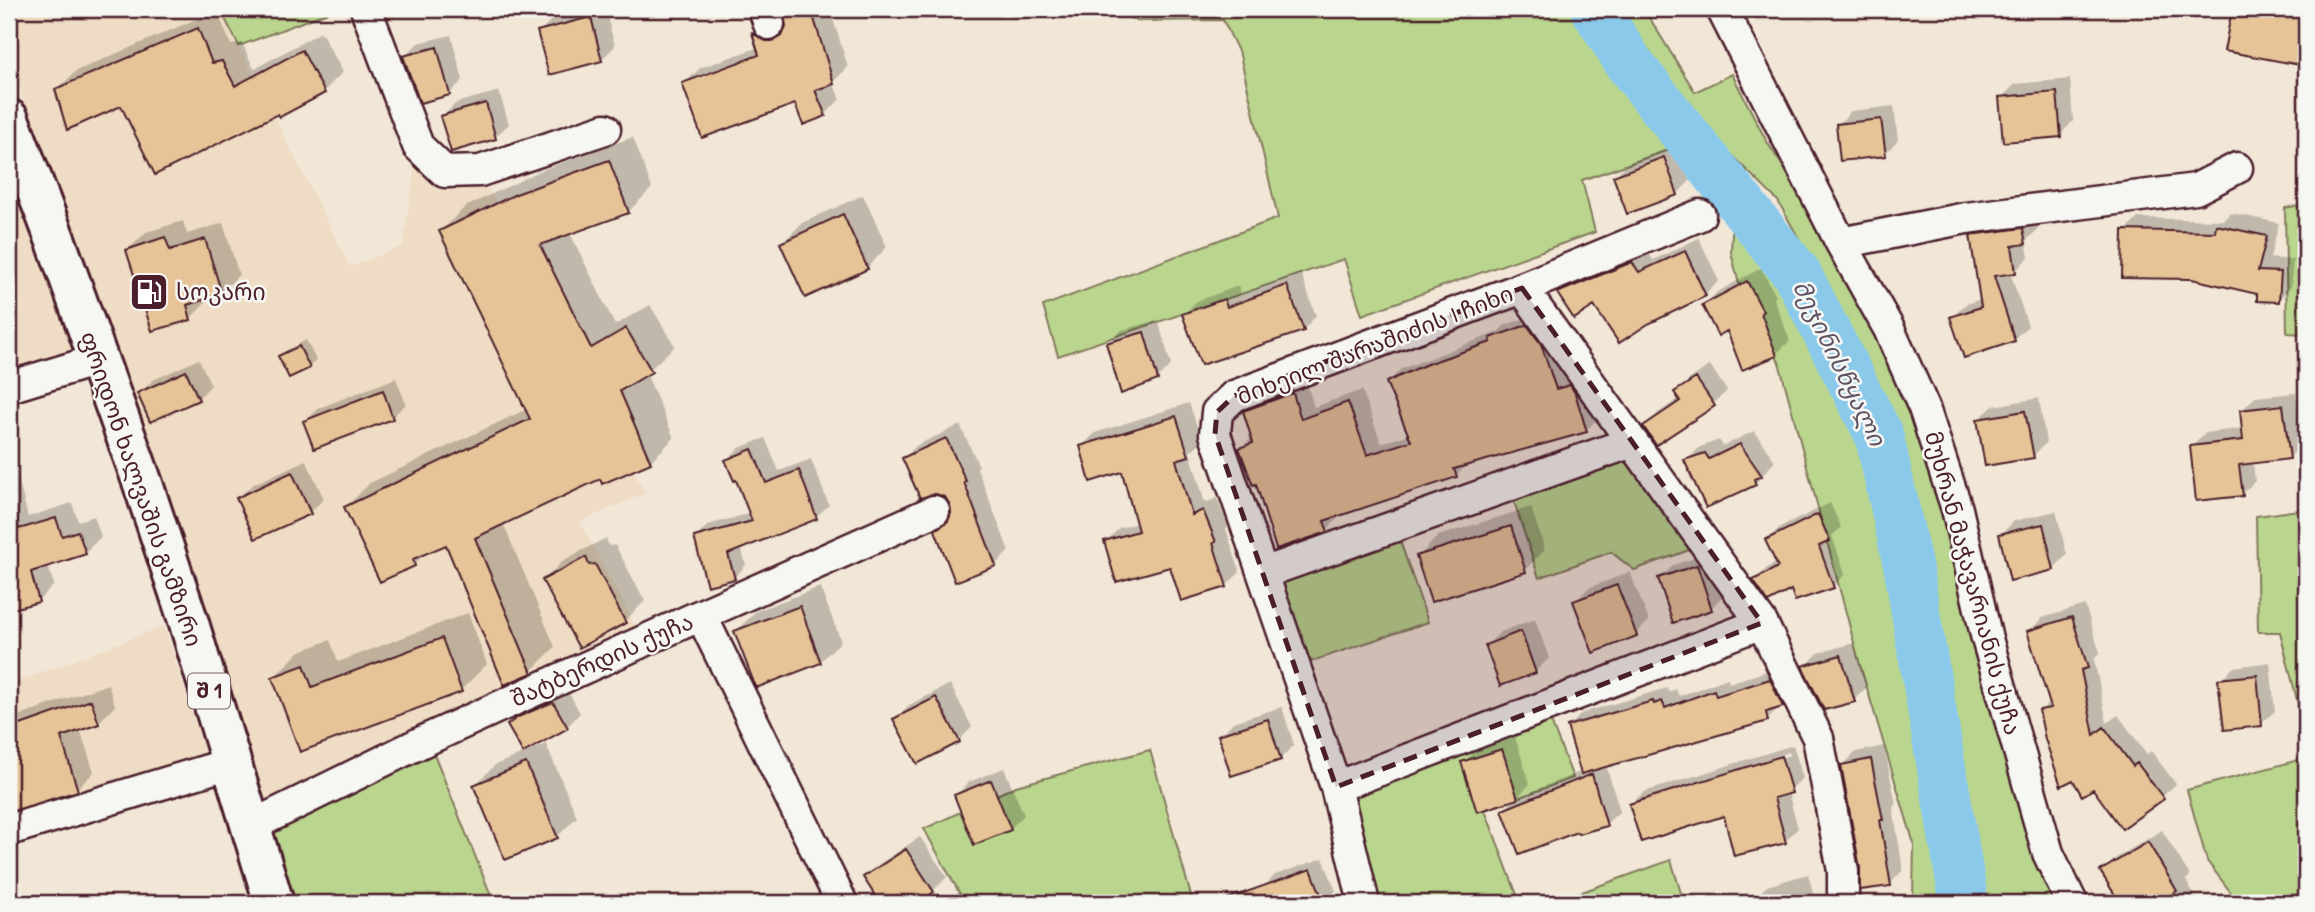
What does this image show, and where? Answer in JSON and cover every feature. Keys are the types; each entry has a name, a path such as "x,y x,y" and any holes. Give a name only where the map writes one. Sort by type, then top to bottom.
{"highway":[{"name":"ფრიდონ ხალვაშის გამზირი","path":"9,119 143,484 188,620 274,903"}],"street":[{"path":"366,9 418,146 445,172 480,171 605,129"},
{"name":"მუხრან მაჭავარიანის ქუჩა","path":"1722,9 1841,243 1889,329 1924,408 1957,509 1986,635 2048,853 2072,903"},
{"path":"1841,243 1966,218 2196,189 2237,168"},
{"name":"მიხეილ შარაშიძის I ჩიხი","path":"1364,903 1336,787 1215,433 1217,412 1234,396 1522,288 1700,215"},
{"path":"1522,288 1762,622 1818,738 1843,871 1843,903"},
{"path":"9,387 97,360"},
{"path":"1263,573 1632,442"},
{"path":"701,615 934,511"},
{"name":"შატბერდის ქუჩა","path":"251,826 428,738 701,615 842,903"},
{"path":"1336,787 1762,622"},
{"path":"9,830 231,763"}],"highlighted area":[{"path":"1522,288 1762,623 1336,787 1215,434 1217,412 1234,396"}],"shaded area":[{"path":"9,9 220,9 350,267 403,246 418,146 480,171 645,493 580,522 644,641 258,810 202,611 9,57"},
{"path":"9,169 80,354 9,379"},
{"path":"164,626 206,756 9,830 9,685"}],"green space":[{"path":"220,9 336,9 239,46"},
{"path":"1104,9 1595,9 1630,65 1692,142 1582,180 1595,232 1362,315 1344,259 1058,356 1043,306 1278,218 1240,55 1223,20 1139,21"},
{"path":"1620,9 1644,9 1695,92 1732,74 1767,142 1889,329 2072,903 1886,903 1913,898 1914,844 1860,665 1779,362 1739,284 1731,252 1734,196 1796,274 1812,262 1778,201 1698,122"},
{"path":"2306,204 2306,334 2287,333 2285,208"},
{"path":"1632,442 1706,544 1634,570 1611,552 1539,578 1509,486"},
{"path":"2306,509 2306,736 2280,632 2258,632 2256,516"},
{"path":"1395,526 1428,622 1295,667 1263,573"},
{"path":"1545,706 1573,778 1485,810 1520,903 1364,903 1336,787"},
{"path":"428,739 494,903 285,903 264,829"},
{"path":"1150,750 1193,903 965,903 924,829 1016,786"},
{"path":"2306,758 2306,903 2239,903 2207,861 2187,790"},
{"path":"1671,860 1684,903 1550,903 1554,902"}],"building":[{"path":"782,9 811,9 834,84 815,90 826,116 803,125 795,104 702,138 682,83 759,55 752,33 766,41 774,41 782,36 786,27"},
{"path":"2232,9 2306,9 2306,66 2224,51"},
{"path":"591,17 602,61 549,75 537,31"},
{"path":"198,28 212,63 222,61 235,86 302,50 325,93 155,175 121,106 67,130 55,89"},
{"path":"437,47 450,95 420,103 403,56"},
{"path":"2057,92 2061,137 2003,142 1999,97"},
{"path":"486,103 496,139 451,152 440,116"},
{"path":"1881,119 1886,156 1840,161 1836,124"},
{"path":"1664,157 1678,195 1627,214 1613,176"},
{"path":"609,160 629,213 540,245 591,348 626,328 652,372 620,391 651,463 602,484 600,479 475,538 532,673 504,685 446,545 413,559 415,566 380,582 344,507 530,419 439,231 516,194"},
{"path":"843,214 868,269 805,298 780,243"},
{"path":"2216,225 2267,236 2258,271 2281,272 2279,302 2257,301 2257,294 2192,279 2122,278 2123,230 2215,232"},
{"path":"2023,228 2026,244 2012,246 2016,273 1994,276 2015,341 1964,358 1950,317 1981,307 1970,235"},
{"path":"165,237 170,250 205,239 222,294 187,305 191,320 152,331 126,250"},
{"path":"1685,251 1706,296 1648,324 1619,343 1594,306 1574,319 1557,293 1632,262 1639,272"},
{"path":"1747,281 1763,311 1761,313 1777,356 1742,370 1727,331 1718,336 1702,305"},
{"path":"1287,285 1304,331 1201,365 1182,314 1224,299 1227,307"},
{"path":"1527,325 1541,344 1556,389 1570,385 1575,393 1587,432 1454,469 1457,477 1324,521 1328,532 1276,549 1256,484 1253,485 1239,448 1253,443 1243,411 1293,393 1301,419 1348,402 1367,455 1411,441 1386,382 1427,364 1491,342 1490,338"},
{"path":"1144,332 1158,380 1121,394 1106,343"},
{"path":"299,346 310,368 289,378 278,356"},
{"path":"186,371 199,400 150,422 137,393"},
{"path":"1696,378 1715,406 1656,445 1643,426 1680,401 1674,392"},
{"path":"383,390 393,419 314,449 303,421"},
{"path":"2283,405 2290,459 2239,465 2243,496 2196,501 2190,446 2243,440 2240,410"},
{"path":"2025,411 2034,458 1985,466 1977,419"},
{"path":"1176,416 1189,456 1176,460 1192,515 1203,510 1216,542 1213,543 1227,587 1181,601 1170,567 1116,582 1104,541 1138,531 1122,472 1090,482 1080,446"},
{"path":"946,438 966,481 964,482 996,566 955,582 935,530 948,521 950,505 945,497 936,494 920,498 902,458"},
{"path":"1740,444 1762,476 1754,479 1756,485 1706,508 1684,460 1705,453 1709,459"},
{"path":"752,449 766,483 799,470 817,519 728,554 735,579 707,586 694,537 752,521 725,460"},
{"path":"292,472 311,514 255,539 236,498"},
{"path":"1818,514 1830,541 1819,546 1834,588 1795,601 1791,590 1768,602 1753,580 1778,567 1765,540"},
{"path":"16,516 19,529 56,518 62,536 78,531 86,554 31,572 39,602 9,610 9,517"},
{"path":"2043,524 2054,570 2010,581 1999,534"},
{"path":"1511,526 1526,572 1431,602 1416,556"},
{"path":"586,557 589,565 595,564 626,623 579,648 542,580"},
{"path":"1697,565 1712,610 1673,623 1658,578"},
{"path":"1617,585 1637,636 1593,653 1573,601"},
{"path":"800,606 821,663 756,688 734,631"},
{"path":"2072,617 2088,668 2081,670 2094,735 2104,727 2133,766 2137,763 2164,799 2122,829 2093,789 2082,796 2073,780 2061,786 2045,739 2039,710 2051,708 2027,631"},
{"path":"1521,631 1536,673 1500,686 1485,645"},
{"path":"442,638 462,692 300,752 272,677 304,665 312,687"},
{"path":"1841,655 1855,702 1824,710 1802,666"},
{"path":"2257,675 2262,726 2224,730 2218,679"},
{"path":"1770,679 1783,707 1766,712 1768,721 1581,774 1567,726 1653,701 1654,704 1662,701 1665,708 1714,690 1716,696"},
{"path":"936,697 960,742 917,764 893,719"},
{"path":"91,700 99,724 61,737 78,791 9,812 9,729"},
{"path":"553,702 568,728 523,753 507,725 518,717"},
{"path":"1268,719 1281,760 1231,776 1218,735"},
{"path":"1502,749 1518,799 1477,812 1461,762"},
{"path":"1781,756 1792,793 1774,798 1786,843 1734,856 1724,816 1641,842 1629,804"},
{"path":"1871,759 1883,820 1880,820 1891,886 1860,890 1860,868 1841,765"},
{"path":"526,763 558,838 505,860 473,785"},
{"path":"1592,774 1607,826 1578,834 1577,832 1519,854 1502,810"},
{"path":"991,780 1011,830 974,845 954,795"},
{"path":"2148,842 2177,891 2158,903 2120,903 2100,871"},
{"path":"906,849 934,892 917,903 880,903 863,877"},
{"path":"1311,869 1324,903 1224,903 1224,900"}],"waterway":[{"name":"მეჯინისწყალი","path":"1595,9 1630,65 1797,274 1879,435 1908,567 1964,903"}],"place":[{"name":"სოკარი","path":"149,292"}]}
